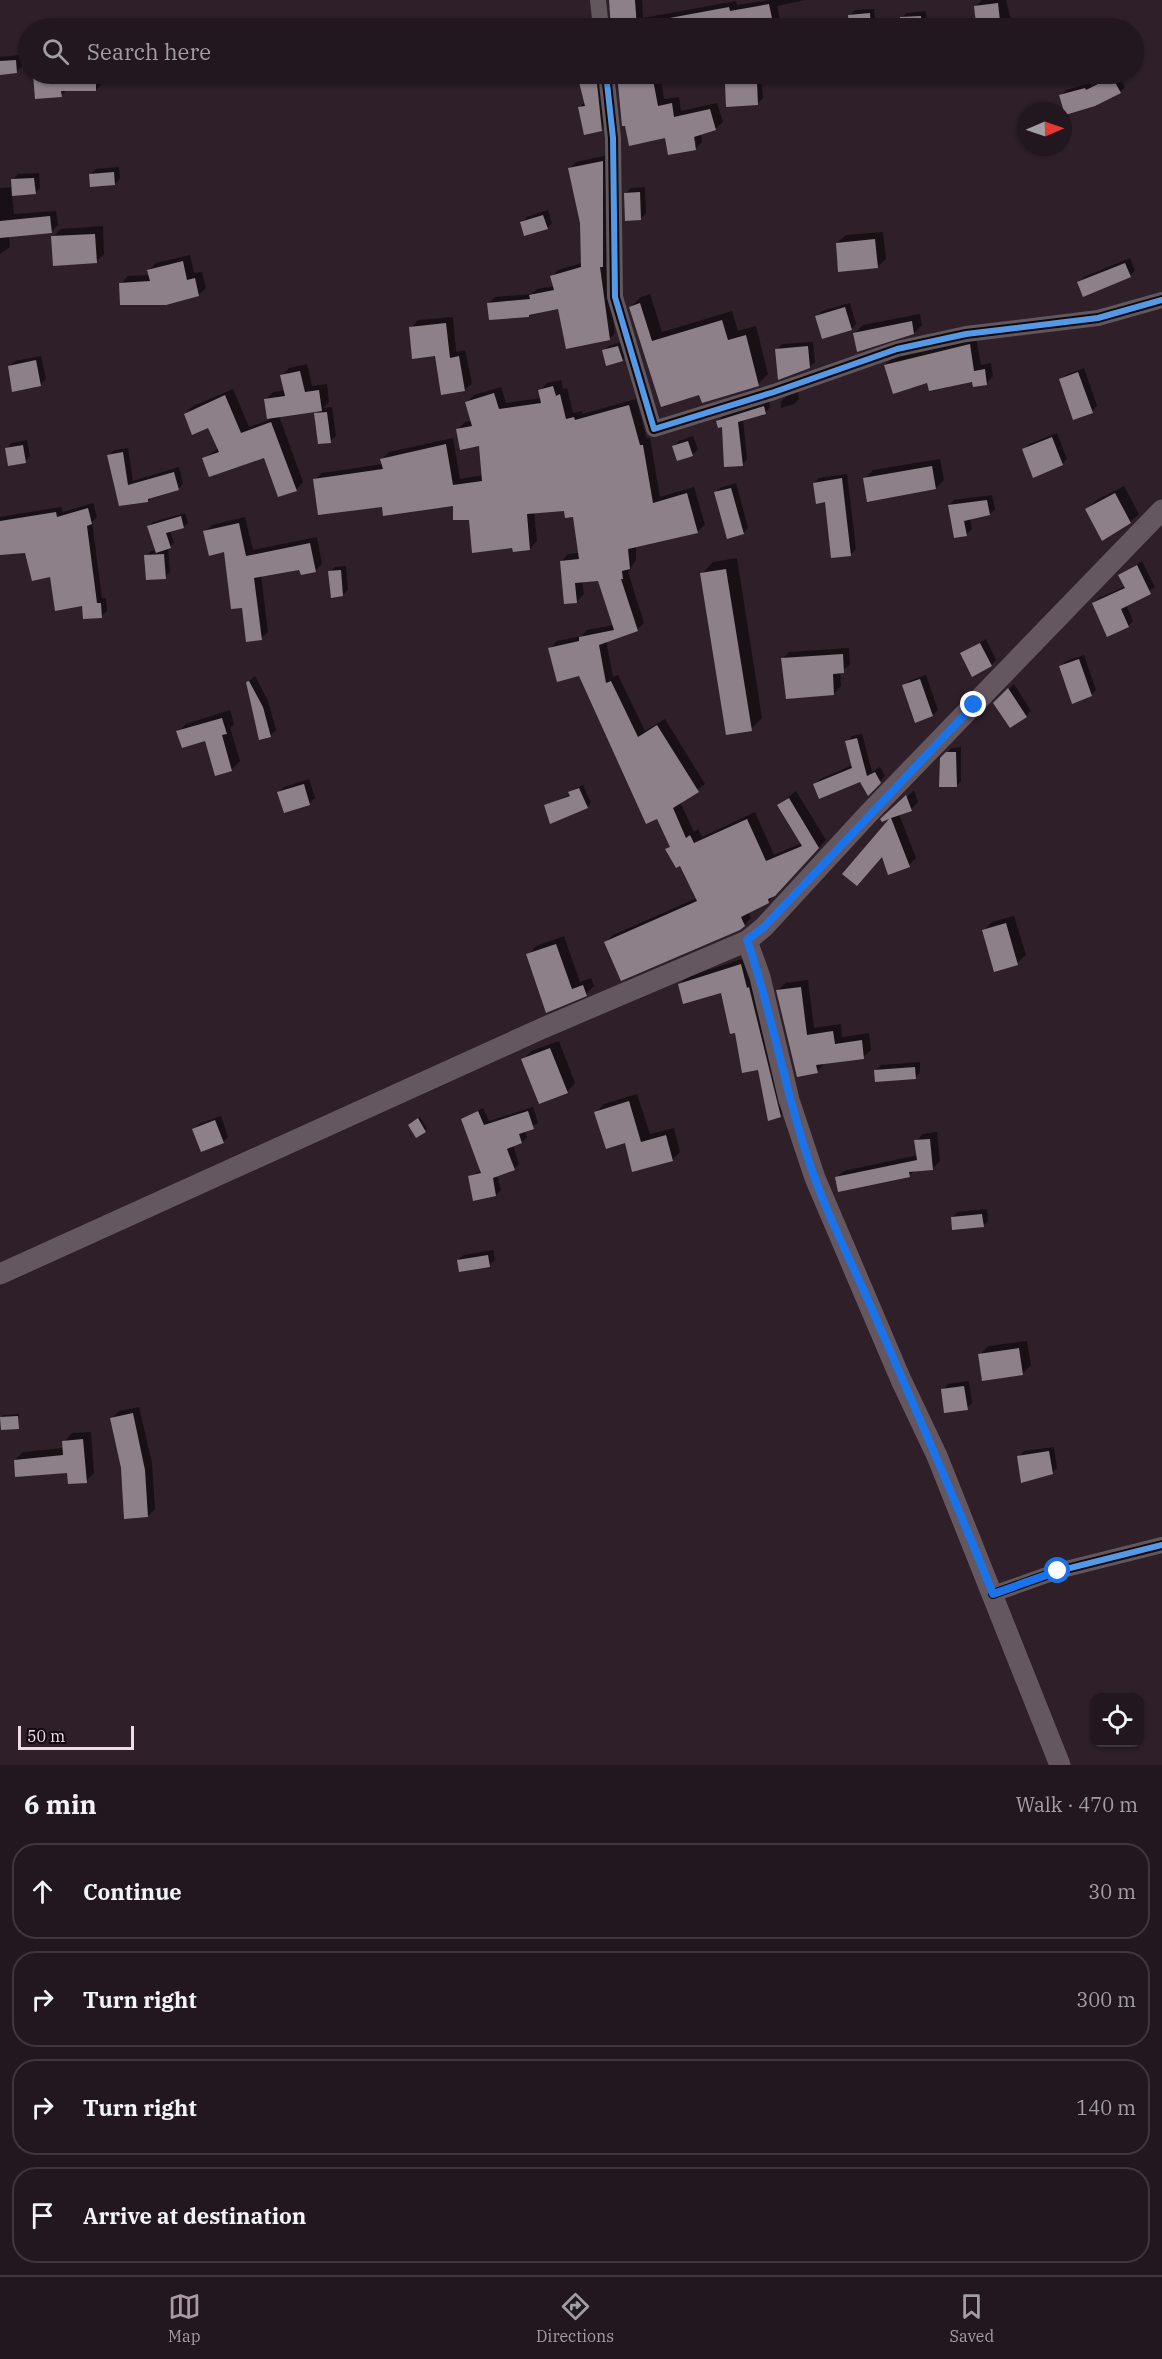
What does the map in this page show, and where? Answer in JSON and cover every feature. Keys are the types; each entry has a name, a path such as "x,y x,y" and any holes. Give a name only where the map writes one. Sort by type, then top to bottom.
{"main road":[{"path":"0,1274 543,1028 747,940 764,927 868,814 1162,510"},
{"path":"747,940 760,977 789,1100 815,1178 901,1380 937,1456 1060,1765"}],"street":[{"path":"598,0 600,18"},
{"path":"607,84 613,138 615,297 654,429 774,392 897,349 966,334 1098,318 1162,300"},
{"path":"993,1594 1058,1571 1162,1545"}],"building":[{"path":"609,0 635,0 636,18 610,18"},
{"path":"998,3 1000,18 975,18 974,6"},
{"path":"769,4 772,18 670,18 729,7 730,11"},
{"path":"870,13 870,18 848,18 848,15"},
{"path":"921,16 921,18 900,18"},
{"path":"16,60 17,73 0,75 0,61"},
{"path":"34,84 96,84 96,91 61,91 62,97 35,99"},
{"path":"580,84 597,84 602,131 584,135 578,107 585,106"},
{"path":"618,84 654,84 658,106 672,103 674,117 710,109 716,130 694,137 696,150 668,155 665,138 629,146 625,126 622,126"},
{"path":"725,84 757,84 758,105 726,107"},
{"path":"1098,84 1116,84 1121,93 1095,106 1072,113 1072,102 1061,102 1059,95 1085,88 1086,90"},
{"path":"603,161 603,267 600,267 610,340 566,349 558,309 529,315 529,317 489,320 487,303 530,299 529,295 554,290 550,276 581,267 580,223 568,168"},
{"path":"114,172 115,185 90,187 89,174"},
{"path":"34,178 36,194 12,196 11,179"},
{"path":"640,192 641,220 625,221 624,193"},
{"path":"543,215 548,229 524,236 520,222"},
{"path":"50,216 52,233 0,238 0,221"},
{"path":"95,234 97,263 53,266 51,236"},
{"path":"875,239 878,268 838,272 836,243"},
{"path":"183,261 187,280 195,278 199,296 166,305 120,305 119,283 150,281 147,270"},
{"path":"1125,263 1131,277 1083,297 1077,282"},
{"path":"640,303 652,341 722,320 728,340 746,335 759,386 702,403 699,395 661,407 629,307"},
{"path":"845,307 852,330 822,339 815,316"},
{"path":"912,321 914,334 857,352 853,333"},
{"path":"446,323 450,358 459,356 465,391 441,395 435,356 412,359 409,327"},
{"path":"970,344 974,371 985,369 987,385 973,387 972,382 929,391 927,383 893,394 884,365"},
{"path":"618,346 623,361 606,366 602,350"},
{"path":"808,346 810,368 778,380 775,349"},
{"path":"36,360 41,386 12,392 8,366"},
{"path":"300,371 305,392 319,390 322,411 267,419 264,399 285,396 280,375"},
{"path":"1078,372 1093,413 1073,420 1059,379"},
{"path":"553,386 556,396 560,394 566,419 574,417 575,420 629,405 640,445 643,445 653,503 687,493 698,533 628,549 630,569 622,571 623,579 621,579 638,631 599,645 606,683 611,681 638,737 657,725 699,792 673,808 686,838 690,835 694,843 747,819 766,861 802,846 777,805 789,798 819,848 775,896 768,899 769,903 741,917 745,926 740,930 621,981 604,942 697,901 680,866 676,868 665,849 670,847 657,819 646,824 579,676 557,682 548,648 579,641 579,637 614,630 598,581 575,583 577,603 564,604 560,561 579,559 573,517 565,518 564,511 527,514 530,550 513,552 512,548 472,553 469,520 453,520 453,506 383,516 382,507 318,515 313,479 383,469 380,459 446,444 453,485 482,481 479,446 460,450 456,429 472,426 465,402 494,393 499,409 541,403 538,390"},
{"path":"225,395 241,433 271,422 297,491 278,497 264,458 209,477 202,458 219,452 208,428 192,435 184,414"},
{"path":"764,406 766,414 738,422 743,466 724,467 722,427 718,428 716,421"},
{"path":"327,412 331,443 318,444 314,413"},
{"path":"1052,437 1063,465 1033,478 1022,449"},
{"path":"688,441 693,456 677,461 672,446"},
{"path":"23,445 26,463 8,466 5,448"},
{"path":"123,452 128,485 174,472 179,490 148,499 148,502 119,506 107,455"},
{"path":"932,466 936,489 867,502 863,478"},
{"path":"842,478 851,556 831,558 825,502 816,504 813,483"},
{"path":"731,488 744,534 727,539 714,492"},
{"path":"1115,493 1131,523 1102,541 1085,509"},
{"path":"987,500 990,515 964,521 967,536 954,538 948,505"},
{"path":"88,508 92,524 87,526 97,603 101,603 102,618 83,619 82,606 55,611 50,577 32,581 25,553 0,555 0,521 56,512 57,517"},
{"path":"181,516 184,528 166,533 171,548 156,553 147,526"},
{"path":"239,523 246,556 310,543 316,572 301,575 299,570 254,578 262,640 246,642 242,608 231,609 224,552 209,556 203,531"},
{"path":"164,554 166,579 146,580 144,555"},
{"path":"1137,565 1151,594 1121,609 1129,627 1107,637 1092,603 1125,588 1118,575"},
{"path":"726,569 752,731 726,735 700,573"},
{"path":"341,570 343,596 331,598 328,571"},
{"path":"980,643 992,666 972,677 960,653"},
{"path":"843,654 844,673 833,674 834,695 786,699 781,658"},
{"path":"1079,659 1092,696 1072,704 1059,666"},
{"path":"920,679 933,716 915,723 902,685"},
{"path":"249,681 263,707 271,737 259,740 246,682"},
{"path":"1008,688 1027,717 1010,728 993,703"},
{"path":"222,718 227,734 222,735 232,771 215,776 205,741 182,748 176,731"},
{"path":"857,738 867,776 875,772 881,783 868,796 860,782 819,799 813,784 852,768 845,741"},
{"path":"946,752 956,752 957,787 939,787 940,758"},
{"path":"304,784 310,805 284,813 277,792"},
{"path":"579,788 588,808 550,824 544,805 570,796 568,792"},
{"path":"906,795 912,811 891,818 910,867 888,875 882,857 857,886 842,874 889,819 882,822 880,819"},
{"path":"1006,923 1018,965 994,972 982,930"},
{"path":"556,944 572,989 583,985 587,996 546,1013 526,954"},
{"path":"741,964 747,988 749,987 781,1117 768,1121 758,1070 742,1073 735,1033 730,1034 721,993 683,1004 678,984"},
{"path":"801,987 807,1035 833,1031 835,1044 862,1040 864,1059 816,1065 818,1073 797,1077 776,990"},
{"path":"550,1048 568,1093 539,1104 521,1059"},
{"path":"915,1067 916,1079 875,1082 874,1070"},
{"path":"629,1101 641,1142 666,1135 673,1161 632,1172 625,1143 606,1149 594,1112"},
{"path":"478,1111 484,1125 528,1111 534,1129 519,1134 522,1143 507,1149 515,1170 493,1178 496,1196 473,1201 468,1176 481,1173 461,1119"},
{"path":"418,1118 426,1132 416,1138 408,1125"},
{"path":"215,1120 224,1143 201,1152 192,1129"},
{"path":"930,1139 933,1170 909,1172 910,1177 838,1192 835,1177 917,1160 914,1140"},
{"path":"982,1214 984,1227 952,1230 951,1217"},
{"path":"488,1255 490,1267 459,1272 457,1260"},
{"path":"1019,1348 1023,1375 982,1381 978,1354"},
{"path":"964,1386 968,1410 944,1413 941,1389"},
{"path":"133,1413 145,1470 148,1517 124,1519 121,1468 110,1418"},
{"path":"18,1416 19,1429 1,1430 0,1417"},
{"path":"83,1439 87,1483 68,1484 67,1473 15,1477 14,1460 63,1455 62,1441"},
{"path":"1049,1451 1053,1474 1021,1483 1017,1456"}],"cycle path":[{"path":"607,84 613,138 615,297 654,429 774,392 897,349 966,334 1098,318 1162,300"},
{"path":"993,1594 1058,1571 1162,1545"}],"route":[{"path":"974,705 868,814 764,927 747,940 760,977 789,1100 815,1178 901,1380 937,1456 993,1594 1058,1571"}]}
